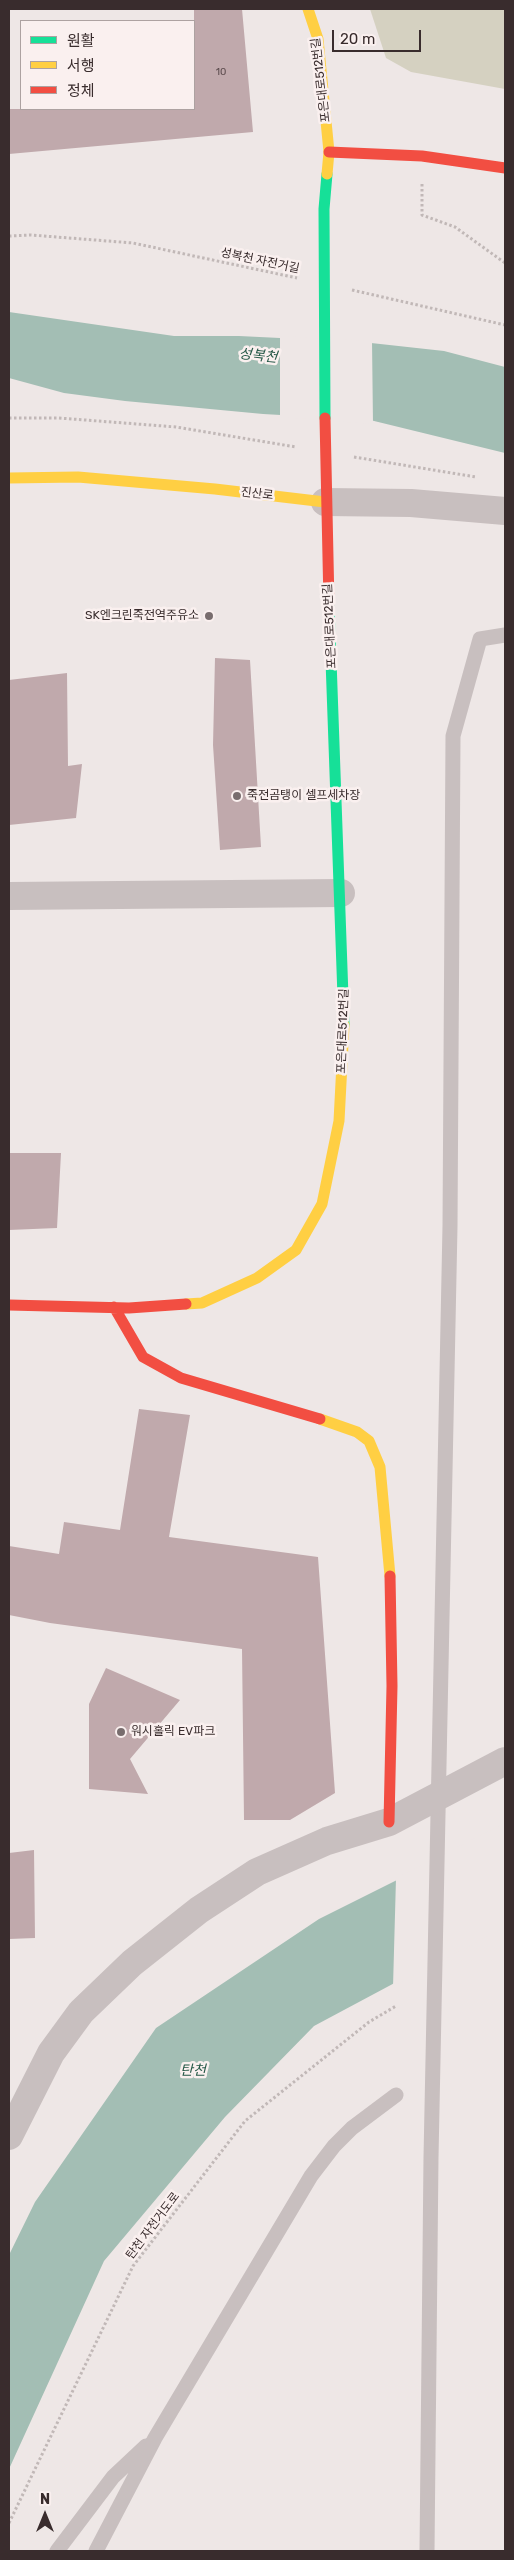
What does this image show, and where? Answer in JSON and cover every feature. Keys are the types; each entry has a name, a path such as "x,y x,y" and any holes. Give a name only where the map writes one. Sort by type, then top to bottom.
{"street":[{"name":"포은대로512번길","path":"9,1305 114,1307 202,1303 257,1278 296,1250 322,1204 339,1121 345,1006 325,502 324,209 329,152 318,39 308,9"},
{"path":"329,152 422,156 505,168"},
{"name":"진산로","path":"9,478 78,477 215,489 325,502 410,502 505,511"},
{"path":"9,896 341,893"},
{"path":"114,1307 143,1357 182,1378 314,1417 357,1432 369,1441 380,1467 389,1551 392,1686 388,1822"},
{"path":"9,2136 51,2052 81,2012 132,1963 199,1910 257,1872 327,1841 388,1822 505,1761"}],"lane":[{"path":"427,2551 431,2157 450,1226 453,736 480,639 505,635"},
{"path":"96,2551 155,2438 311,2176 334,2146 352,2128 396,2095"},
{"path":"58,2551 113,2477 155,2438"}],"path":[{"path":"422,156 422,215 455,227 505,263"},
{"name":"성복천 자전거길","path":"9,236 31,235 134,243 301,279"},
{"path":"350,290 505,325"},
{"path":"9,418 59,418 176,427 297,447"},
{"path":"344,455 477,478"},
{"name":"탄천 자전거도로","path":"9,2523 133,2266 245,2120 369,2022 396,2006"}],"shaded area":[{"path":"370,9 505,9 505,89 411,72 386,58"}],"water":[{"name":"성복천","path":"9,312 174,336 239,336 362,342 444,351 505,367 505,453 370,420 263,414 125,401 64,393 9,378"},
{"name":"탄천","path":"505,1826 505,1924 314,2026 225,2117 104,2261 9,2469 9,2255 35,2202 156,2028 319,1919"}],"pier":[{"path":"280,336 372,341 373,424 280,417"},
{"path":"505,1823 505,1927 393,1987 396,1878"}],"building":[{"path":"194,9 242,9 253,132 9,154 9,109 195,110"},
{"name":"죽전곰탱이 셀프세차장","path":"215,658 250,660 261,847 220,850 213,745"},
{"path":"67,673 68,766 82,764 76,818 9,825 9,680"},
{"path":"9,1153 61,1153 57,1228 9,1230"},
{"path":"139,1409 190,1415 169,1537 318,1557 335,1793 290,1820 244,1820 242,1649 50,1623 9,1615 9,1546 59,1554 64,1522 120,1530"},
{"name":"워시홀릭 EV파크","path":"106,1668 180,1700 130,1759 148,1794 89,1789 89,1704"},
{"path":"34,1850 35,1938 9,1939 9,1853"}],"traffic: fast":[{"path":"325,418 324,209 327,174"},
{"path":"329,604 344,1025"}],"traffic: slow":[{"path":"308,9 318,39 329,152 327,174"},
{"path":"9,478 78,477 215,489 325,502"},
{"path":"186,1304 202,1303 257,1278 296,1250 322,1204 339,1121 344,1025"},
{"path":"320,1419 357,1432 369,1441 380,1467 390,1576"}],"traffic: jam":[{"path":"329,152 422,156 505,168"},
{"path":"325,418 329,604"},
{"path":"9,1305 129,1308 186,1304"},
{"path":"114,1307 143,1357 181,1378 320,1419"},
{"path":"389,1822 392,1686 390,1576"}],"place":[{"name":"SK엔크린죽전역주유소","path":"209,616"},
{"name":"죽전곰탱이 셀프세차장","path":"237,796"},
{"name":"워시홀릭 EV파크","path":"121,1732"}]}
